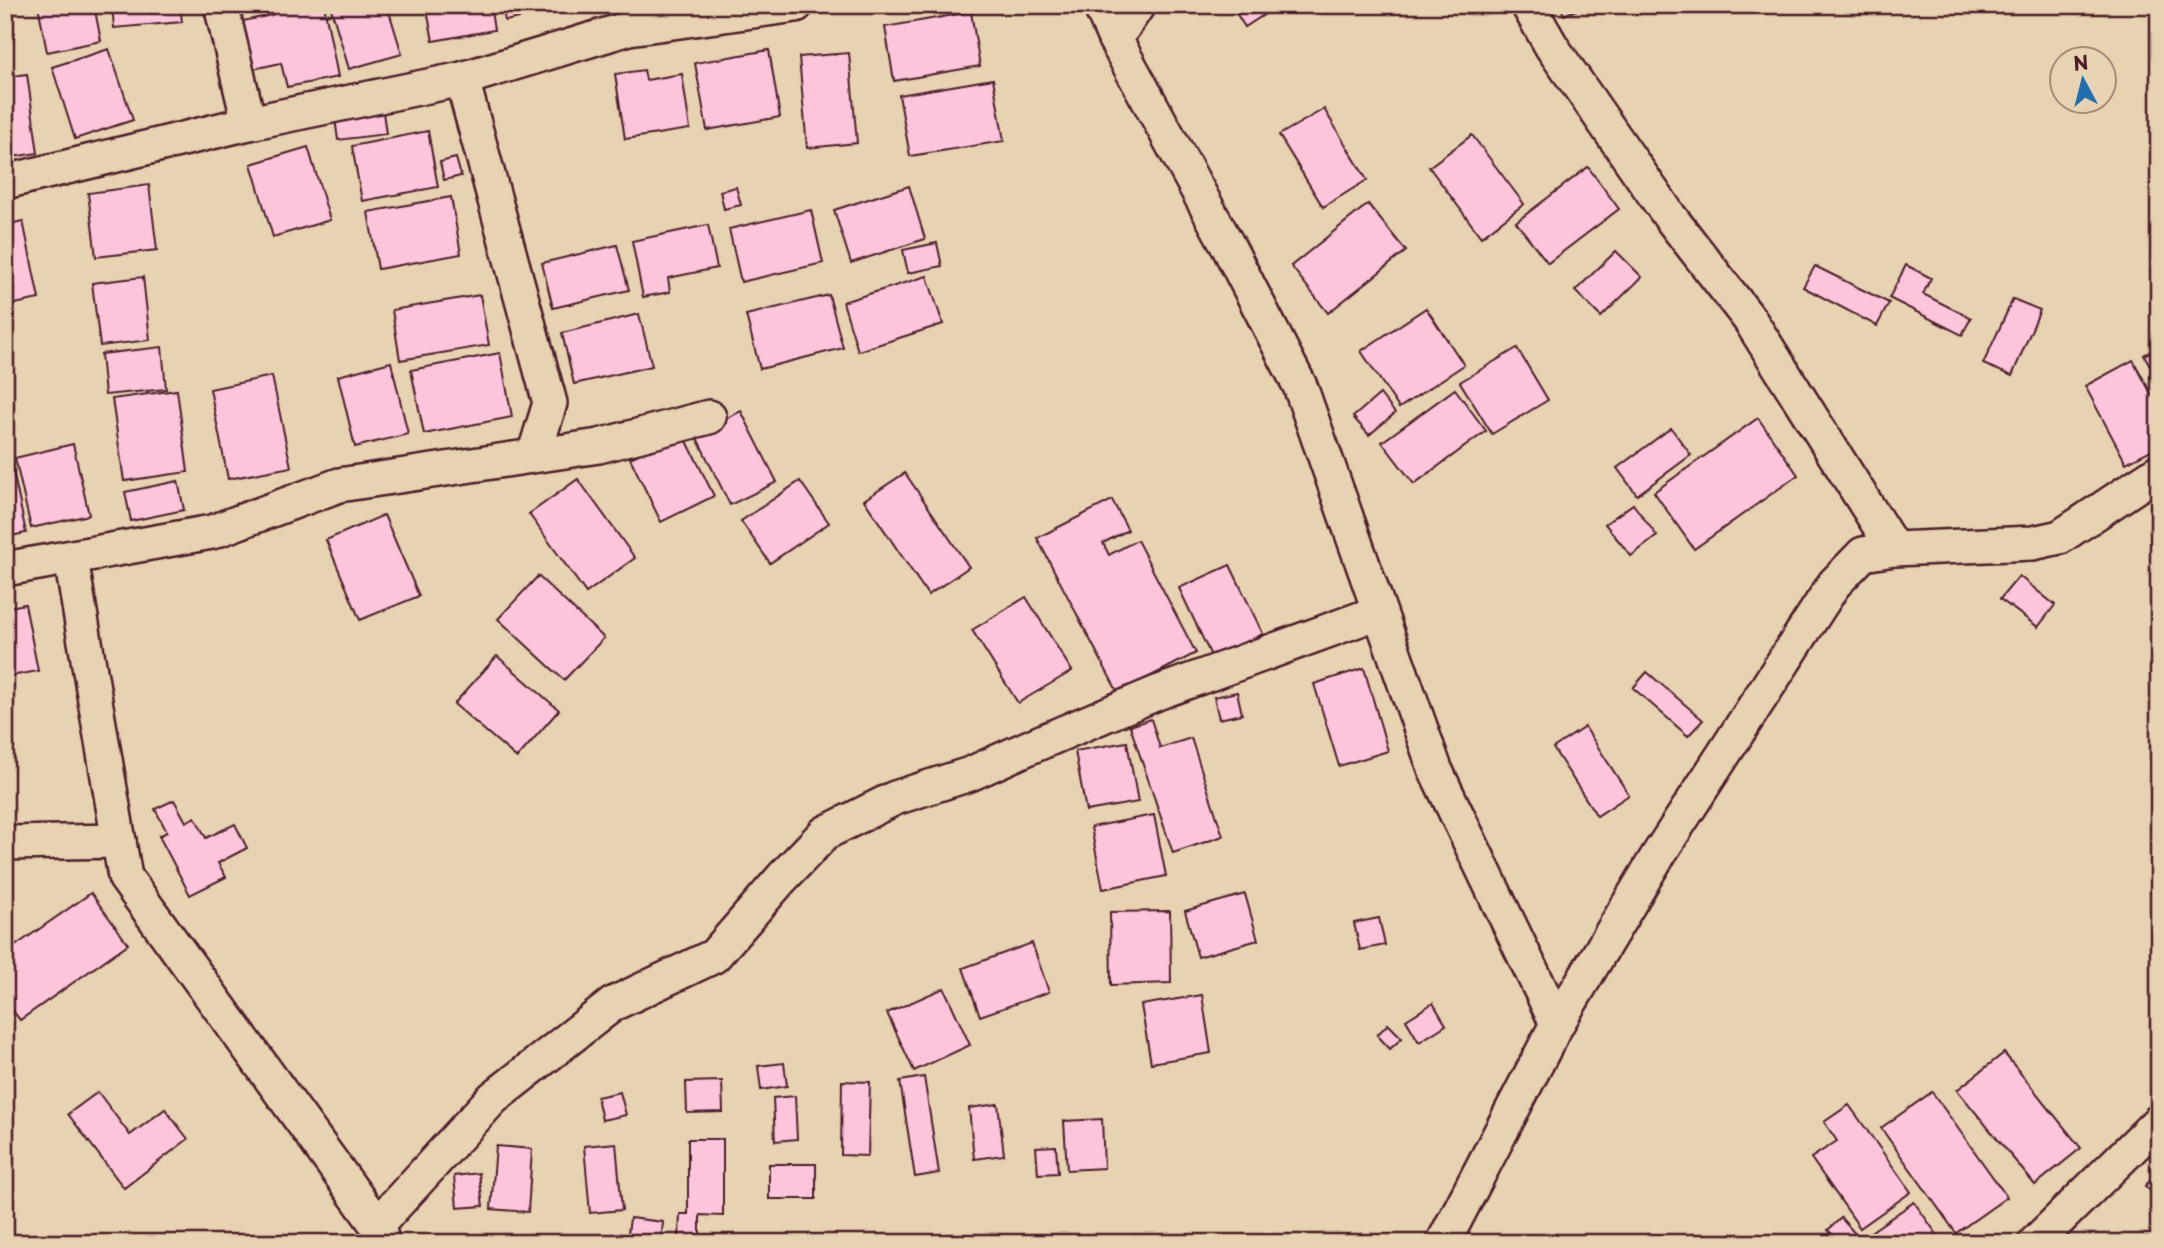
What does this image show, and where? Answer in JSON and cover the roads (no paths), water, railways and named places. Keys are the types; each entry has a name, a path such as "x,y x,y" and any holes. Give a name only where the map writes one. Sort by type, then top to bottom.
{"street":[{"path":"221,5 249,123"},
{"path":"5,182 249,123 462,79 626,17 796,5"},
{"path":"1100,5 1115,39 1227,244 1300,386 1435,769 1557,1024"},
{"path":"1115,39 1138,5"},
{"path":"1528,5 1552,47 1670,217 1751,320 1894,549"},
{"path":"462,79 550,403 534,455"},
{"path":"5,569 212,532 339,485 599,446 709,417"},
{"path":"1443,1243 1557,1024 1657,857 1834,584 1863,554 1894,549 2033,543 2060,537 2159,471"},
{"path":"71,559 125,877 380,1234 493,1098 613,1004 714,956 782,878 825,834 895,798 970,774 1157,693 1379,612"},
{"path":"5,843 120,841"},
{"path":"2035,1243 2159,1121"}]}
